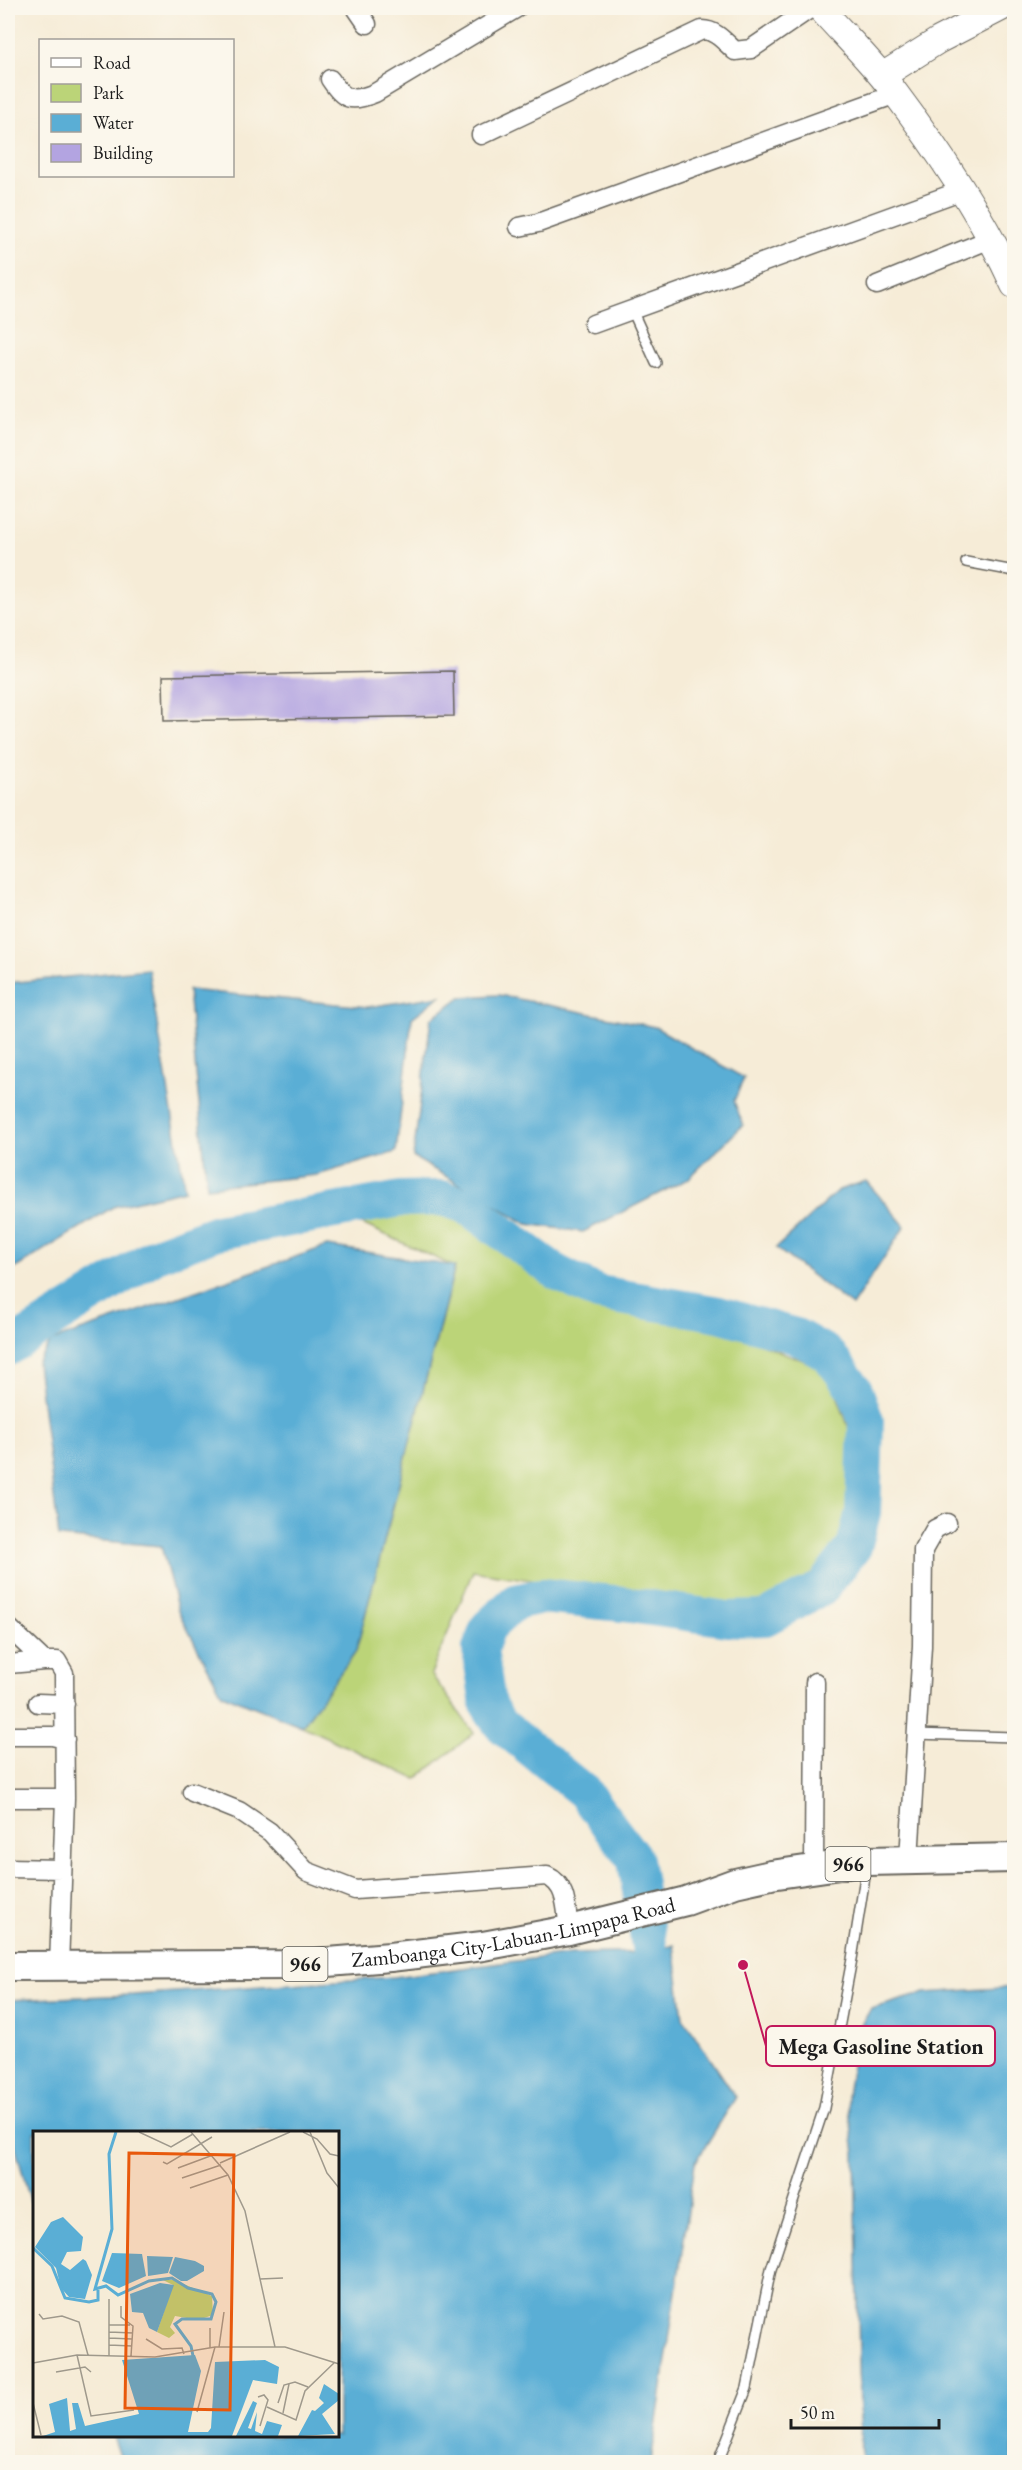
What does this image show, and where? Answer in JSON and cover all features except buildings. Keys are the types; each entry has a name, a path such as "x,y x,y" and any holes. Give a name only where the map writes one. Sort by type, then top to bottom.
{"main road":[{"name":"Zamboanga City-Labuan-Limpapa Road","path":"8,1966 291,1965 483,1946 569,1930 686,1901 735,1883 771,1875 867,1861 1014,1858"}],"street":[{"path":"356,8 367,24"},
{"path":"330,79 343,97 353,99 364,97 517,8"},
{"path":"481,135 702,30 715,33 735,51 744,51 751,49 811,8"},
{"path":"820,8 889,85 963,190 993,238 1014,285"},
{"path":"519,227 538,223 889,85 939,40 1001,8"},
{"path":"593,324 963,190"},
{"path":"878,285 993,238"},
{"path":"909,1859 922,1646 923,1550 935,1529 947,1523"},
{"path":"8,1628 44,1661"},
{"path":"8,1664 57,1661 64,1672 65,1798 59,1966"},
{"path":"814,1869 815,1682"},
{"path":"38,1704 64,1704"},
{"path":"8,1736 52,1736 66,1739"},
{"path":"192,1792 238,1811 270,1832 306,1871 355,1890 547,1876 558,1883 562,1889 569,1930"},
{"path":"8,1798 65,1798"},
{"path":"8,1868 62,1869"}],"lane":[{"path":"632,310 656,363"},
{"path":"966,562 1014,571"},
{"path":"915,1734 1014,1737"},
{"path":"718,2463 747,2388 771,2270 824,2108 852,1959 867,1861"}],"green space":[{"path":"411,1204 456,1218 588,1301 743,1337 828,1370 856,1448 841,1549 778,1600 697,1606 473,1571 431,1674 474,1733 416,1779 302,1726 356,1651 455,1267 347,1217"}],"water":[{"path":"148,969 185,1190 113,1207 8,1273 8,983"},
{"path":"188,990 368,1007 440,996 412,1018 396,1152 317,1175 207,1187"},
{"path":"499,995 655,1027 744,1078 734,1101 743,1125 688,1179 583,1232 527,1224 413,1157 431,1019 461,997"},
{"path":"866,1181 905,1226 852,1306 776,1248 839,1190"},
{"path":"327,1246 455,1266 356,1651 302,1726 222,1694 178,1611 161,1546 59,1537 37,1363 51,1341"},
{"path":"674,1945 683,2018 736,2097 695,2163 651,2462 122,2462 113,2437 339,2437 339,2131 33,2131 33,2210 8,2122 8,2000 133,1995 394,1977 570,1954 650,1952"},
{"path":"1014,1987 1014,2462 861,2462 855,2153 847,2096 857,2031 871,2009 925,1993"}],"waterway":[{"path":"8,1348 156,1255 217,1232 401,1199 442,1198 466,1206 556,1272 598,1293 719,1314 796,1336 828,1354 855,1390 866,1421 863,1512 854,1547 822,1588 765,1618 728,1619 623,1604 542,1596 515,1602 488,1627 480,1649 488,1705 500,1724 584,1792 635,1860 650,1952"}],"place":[{"name":"Mega Gasoline Station","path":"743,1965"}]}
